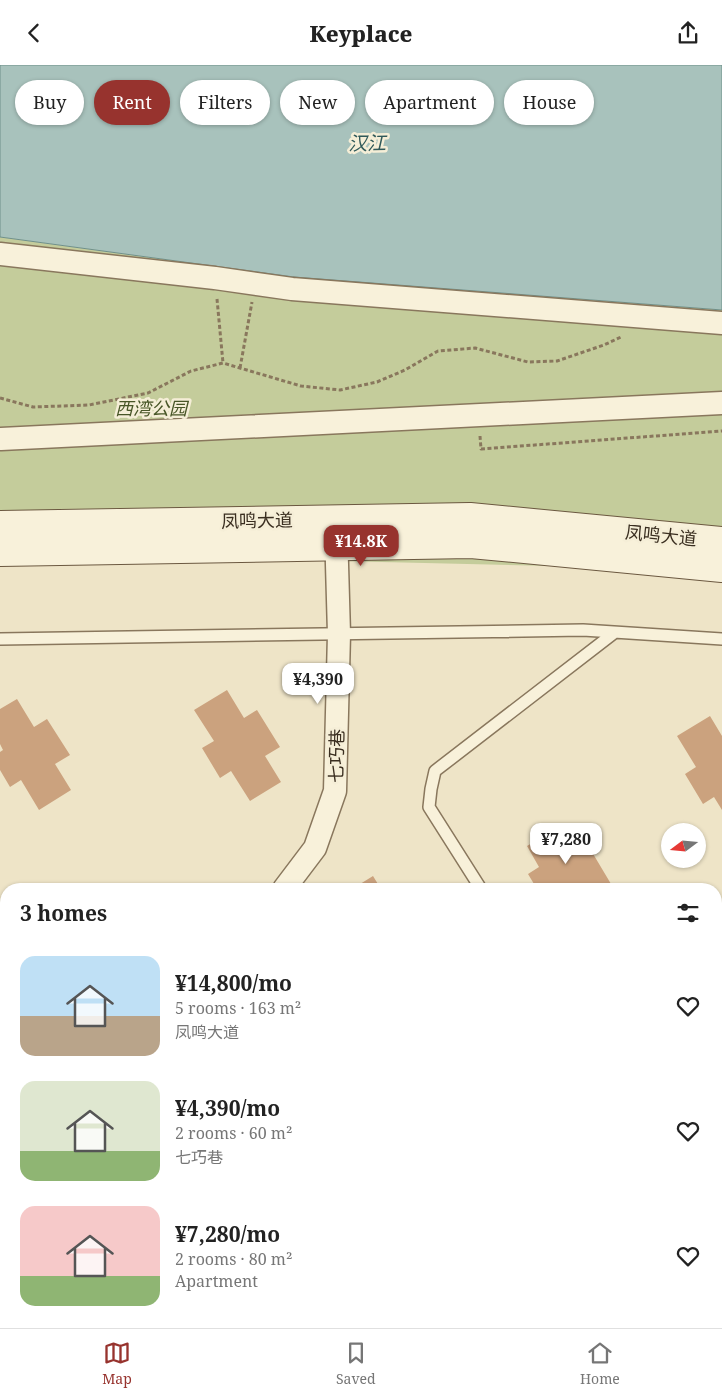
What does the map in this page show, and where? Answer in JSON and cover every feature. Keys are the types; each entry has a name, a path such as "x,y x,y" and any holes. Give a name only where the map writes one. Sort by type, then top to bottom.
{"main road":[{"name":"凤鸣大道","path":"0,525 470,517 722,541"},
{"name":"凤鸣大道","path":"0,553 471,544 722,568"}],"street":[{"path":"0,254 292,289 722,323"},
{"path":"0,439 722,403"},
{"name":"七巧巷","path":"289,883 315,848 335,791 339,634 336,519"}],"lane":[{"path":"0,639 583,631 722,639"},
{"path":"477,883 429,807 435,771 614,633"}],"path":[{"path":"215,279 223,363"},
{"path":"240,368 255,284"},
{"path":"0,398 33,407 89,405 148,393 191,371 223,363 301,386 340,390 377,382 405,370 438,351 475,348 528,362 557,361 604,345 629,334"},
{"path":"479,416 481,449 722,431"}],"green space":[{"name":"西湾公园","path":"0,237 294,277 722,310 722,570 0,553"}],"water":[{"name":"汉江","path":"0,65 722,65 722,310 294,277 0,237"}],"building":[{"path":"227,690 244,718 257,710 280,747 265,756 281,782 250,801 231,771 220,778 202,748 214,741 194,710"},
{"path":"17,699 34,727 47,719 70,755 55,764 71,790 39,810 21,780 10,787 0,770 0,752 3,750 0,744 0,709"},
{"path":"710,716 722,736 722,810 714,797 703,804 685,774 696,767 677,736"},
{"path":"560,826 574,849 586,842 610,883 533,883 528,874 539,867 527,846"},
{"path":"373,876 377,883 362,883"}]}
